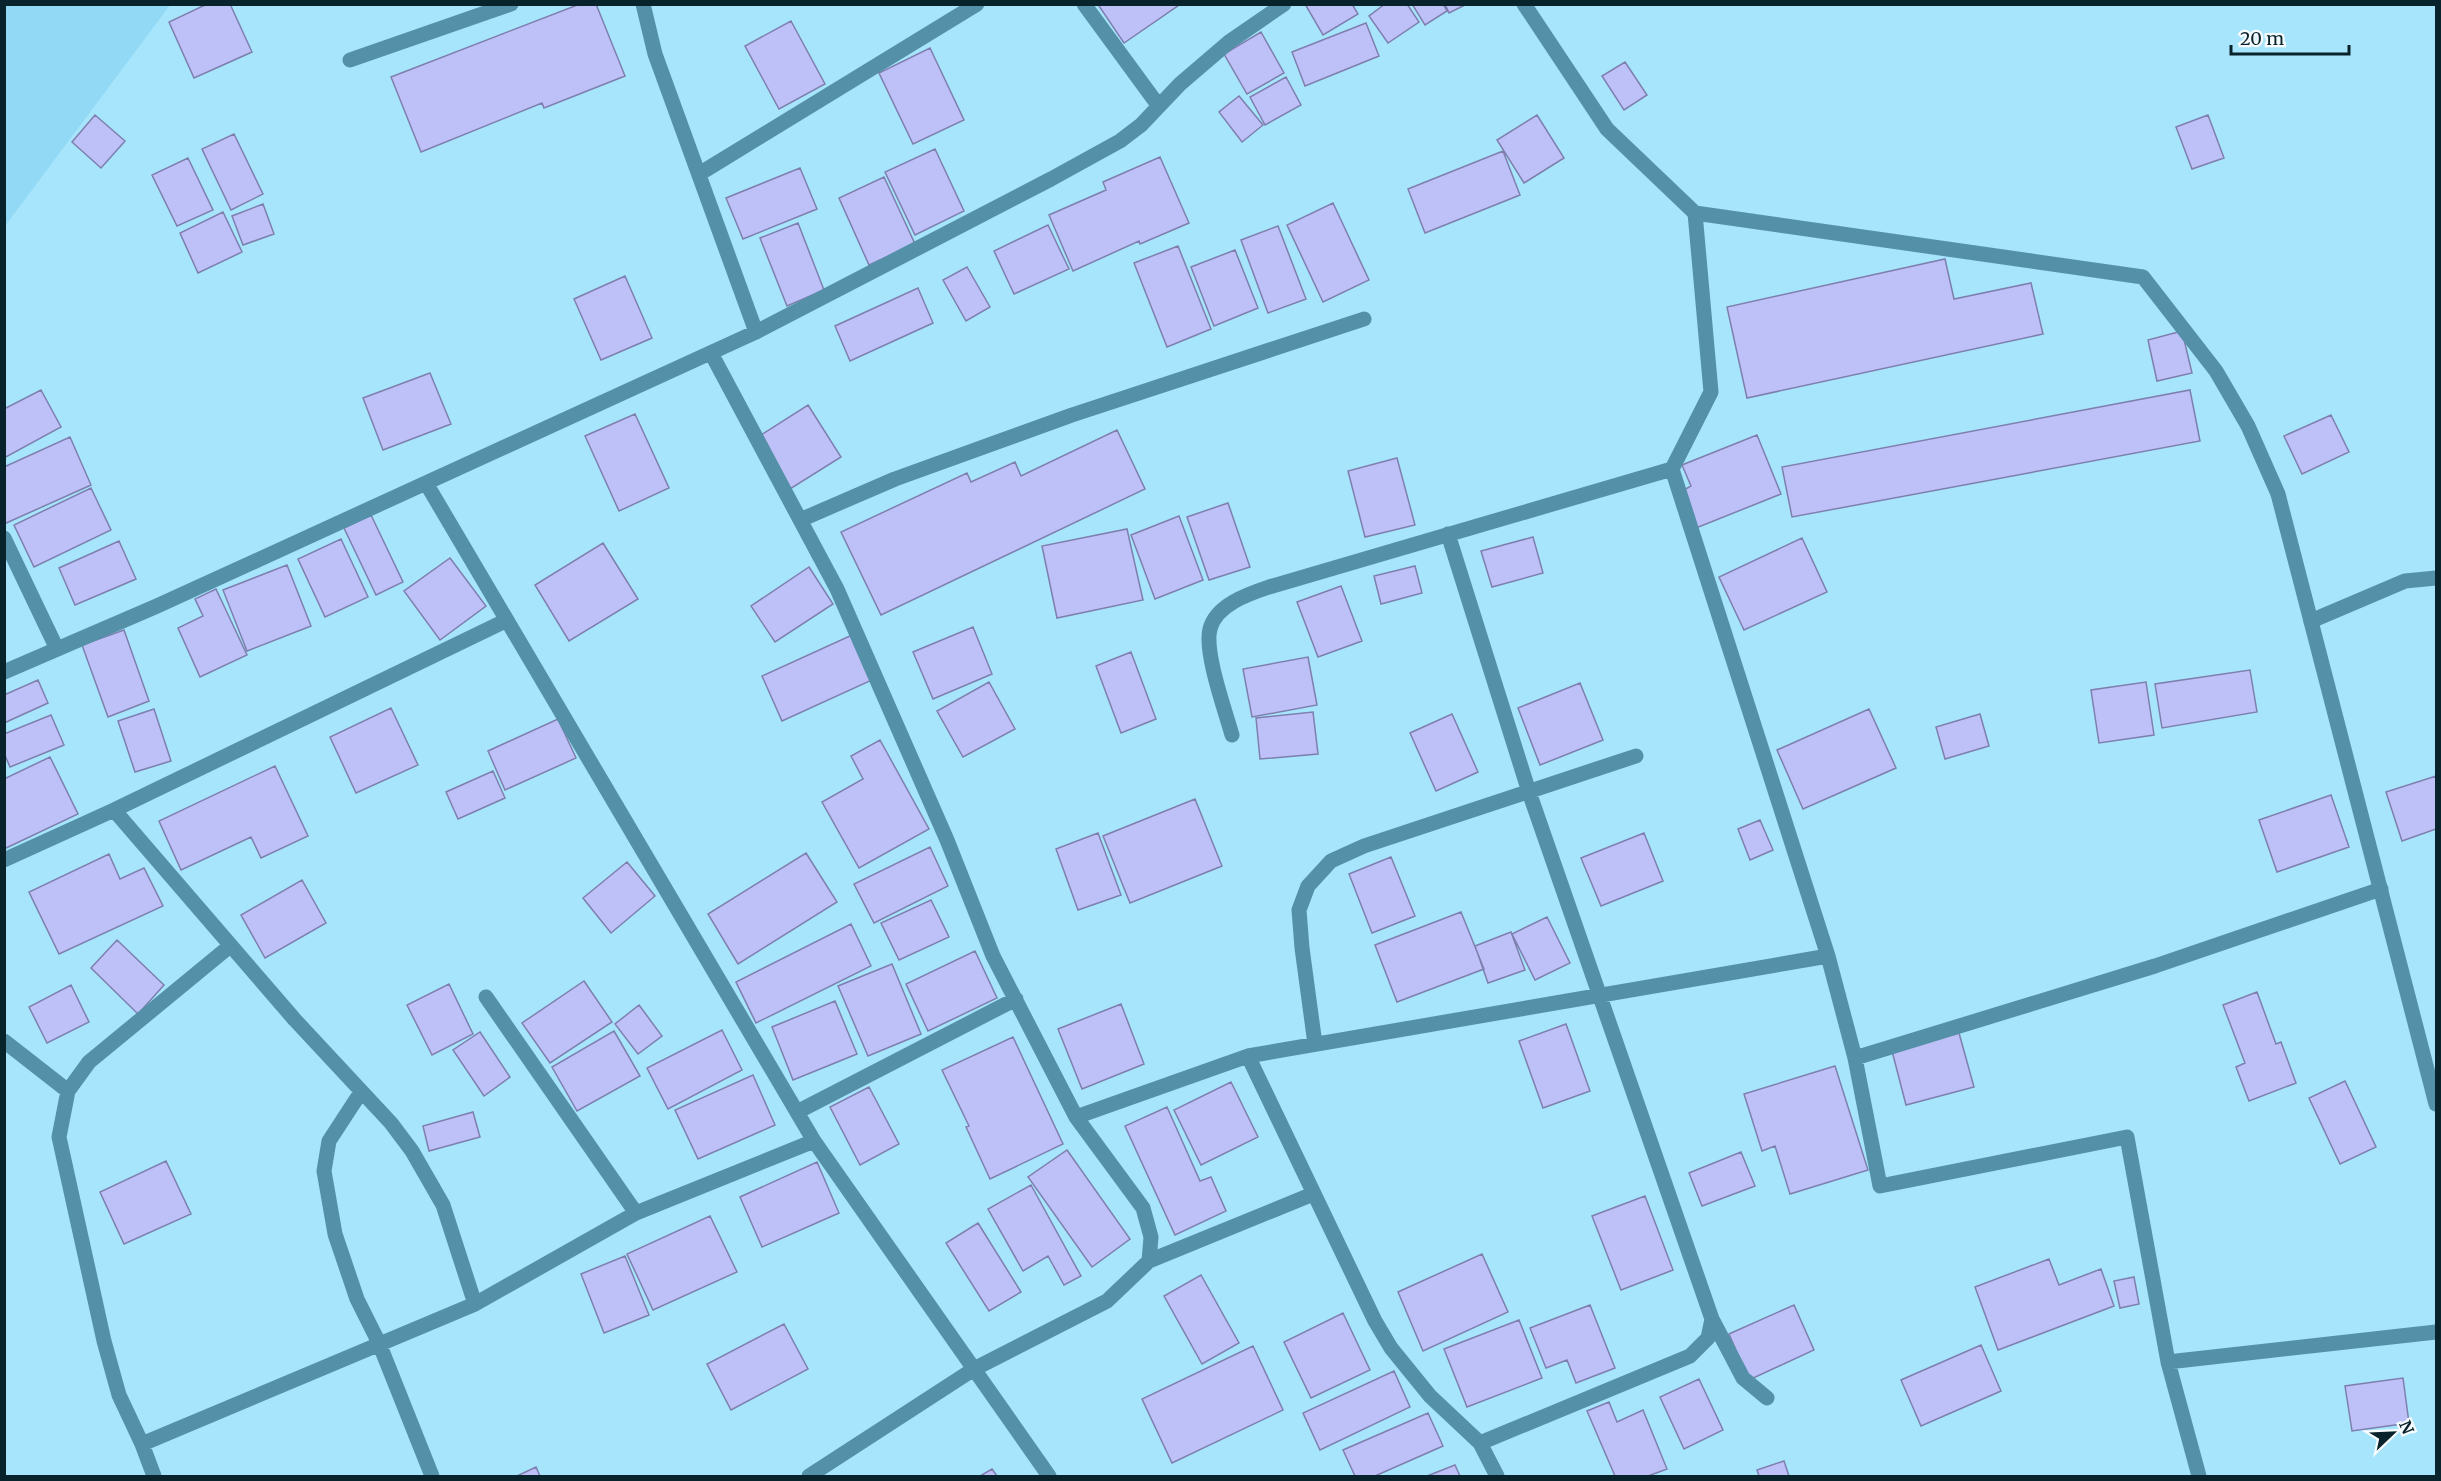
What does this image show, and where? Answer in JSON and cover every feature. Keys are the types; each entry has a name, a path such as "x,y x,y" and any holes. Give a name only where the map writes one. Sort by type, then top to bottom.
{"street":[{"path":"350,60 511,4"},
{"path":"644,4 655,54 756,332"},
{"path":"699,174 977,4"},
{"path":"1084,4 1158,105"},
{"path":"4,672 157,606 756,332 1051,179 1120,141 1141,125 1158,105 1228,42 1284,4"},
{"path":"1524,4 1607,129 1695,213 2143,277 2216,371 2248,426 2278,494 2436,1104"},
{"path":"1695,213 1711,392 1672,469 1828,956 1855,1058 1880,1186 2127,1137 2168,1362 2199,1476"},
{"path":"800,520 895,479 1061,418 1364,320"},
{"path":"711,353 837,589 947,840 993,956 1076,1117 1143,1208 1151,1236 1149,1261"},
{"path":"1232,735 1208,648 1210,628 1221,612 1240,597 1672,469"},
{"path":"426,483 814,1141 1049,1476"},
{"path":"1448,534 1529,792 1713,1319 1743,1378 1767,1398"},
{"path":"4,538 57,649"},
{"path":"2311,621 2405,581 2436,578"},
{"path":"4,860 114,810 507,620"},
{"path":"1315,1044 1299,910 1308,885 1331,861 1364,846 1636,756"},
{"path":"114,810 230,946 391,1123 412,1151 443,1205 475,1304"},
{"path":"1855,1058 2155,966 2381,889"},
{"path":"154,1476 119,1395 104,1341 59,1137 68,1091 90,1062 230,946"},
{"path":"1076,1117 1248,1056 1828,956"},
{"path":"486,997 636,1214"},
{"path":"797,1112 1016,999"},
{"path":"4,1041 68,1091"},
{"path":"1248,1056 1358,1288 1392,1348 1430,1396 1480,1443 1497,1476"},
{"path":"361,1092 329,1141 324,1171 335,1234 357,1299 379,1343 432,1476"},
{"path":"142,1444 475,1304 636,1214 814,1141"},
{"path":"809,1476 974,1369 1107,1300 1149,1261 1313,1194"},
{"path":"1480,1443 1690,1356 1708,1338 1713,1319"},
{"path":"2168,1362 2436,1332"}],"shaded area":[{"path":"4,5 170,5 5,226"}],"building":[{"path":"207,4 230,4 252,52 194,78 169,22"},
{"path":"580,4 596,4 625,76 544,108 542,103 421,152 391,77"},
{"path":"1102,4 1179,5 1124,43 1099,6"},
{"path":"1305,4 1352,4 1358,14 1323,35"},
{"path":"1385,4 1407,4 1419,22 1388,43 1369,16"},
{"path":"1412,4 1443,4 1447,11 1425,25"},
{"path":"1445,4 1467,4 1449,13"},
{"path":"791,21 825,84 779,109 745,46"},
{"path":"1366,23 1379,56 1305,86 1292,52"},
{"path":"1261,32 1284,73 1247,94 1224,54"},
{"path":"930,48 964,120 913,144 879,73"},
{"path":"1625,62 1647,95 1624,110 1602,76"},
{"path":"1286,77 1301,105 1265,125 1250,97"},
{"path":"1239,96 1263,125 1242,142 1219,112"},
{"path":"95,115 125,141 101,168 72,142"},
{"path":"1537,115 1564,158 1524,183 1497,140"},
{"path":"2208,115 2224,158 2192,169 2176,127"},
{"path":"234,134 263,194 231,210 202,149"},
{"path":"935,149 964,211 915,235 885,172"},
{"path":"1503,151 1520,195 1425,233 1408,189"},
{"path":"1160,157 1189,223 1140,244 1139,241 1073,271 1049,215 1106,190 1103,182"},
{"path":"188,158 213,210 177,226 152,175"},
{"path":"800,168 817,209 743,239 726,198"},
{"path":"884,177 915,244 869,265 839,198"},
{"path":"1333,203 1369,280 1323,302 1287,225"},
{"path":"263,204 274,234 243,245 232,216"},
{"path":"223,212 242,252 198,273 180,233"},
{"path":"798,223 824,290 787,306 760,238"},
{"path":"1048,225 1069,269 1014,294 994,251"},
{"path":"1278,226 1306,299 1268,313 1241,240"},
{"path":"1178,246 1211,329 1167,347 1134,263"},
{"path":"1235,250 1258,308 1214,326 1191,267"},
{"path":"1945,259 1954,299 2031,283 2043,334 1747,398 1727,307"},
{"path":"967,267 990,307 966,321 943,280"},
{"path":"625,276 652,338 601,360 574,299"},
{"path":"918,288 933,323 850,361 835,326"},
{"path":"2182,331 2192,373 2157,381 2148,340"},
{"path":"430,373 451,424 383,450 363,398"},
{"path":"41,390 61,427 4,458 4,409"},
{"path":"2190,390 2200,441 1792,517 1782,467"},
{"path":"808,405 841,457 790,489 758,437"},
{"path":"635,414 669,488 619,511 585,436"},
{"path":"2331,415 2349,452 2302,474 2284,436"},
{"path":"1117,430 1145,489 881,615 841,532 967,473 971,482 1015,462 1021,476"},
{"path":"1757,435 1781,494 1696,528 1682,491 1691,486 1682,465"},
{"path":"70,437 91,485 4,524 4,467"},
{"path":"1397,458 1415,525 1365,537 1348,471"},
{"path":"91,488 111,530 34,567 14,525"},
{"path":"1228,503 1250,567 1209,580 1187,517"},
{"path":"371,515 403,582 376,595 344,528"},
{"path":"1179,516 1203,580 1155,599 1131,535"},
{"path":"1127,529 1143,600 1057,618 1042,546"},
{"path":"1533,537 1543,573 1492,587 1481,551"},
{"path":"1802,538 1827,592 1744,630 1719,577"},
{"path":"341,539 368,597 325,617 298,559"},
{"path":"119,541 136,579 75,605 59,568"},
{"path":"603,543 638,599 569,641 535,585"},
{"path":"450,558 486,606 440,640 404,591"},
{"path":"287,565 311,626 247,651 223,590"},
{"path":"1415,566 1422,593 1381,604 1374,576"},
{"path":"809,567 833,604 775,642 751,606"},
{"path":"1341,586 1362,641 1318,657 1297,602"},
{"path":"216,589 247,655 200,677 178,628 203,616 195,599"},
{"path":"973,627 992,674 933,699 913,652"},
{"path":"124,630 149,701 108,717 82,645"},
{"path":"852,635 872,680 782,721 762,676"},
{"path":"1131,652 1156,719 1121,733 1096,666"},
{"path":"1308,657 1317,705 1252,717 1243,669"},
{"path":"2250,670 2257,712 2162,728 2155,684"},
{"path":"38,680 48,703 4,723 4,695"},
{"path":"989,682 1015,729 963,757 937,711"},
{"path":"2146,682 2154,735 2099,743 2091,690"},
{"path":"1580,683 1603,740 1540,765 1518,708"},
{"path":"391,708 418,765 356,793 330,737"},
{"path":"154,709 171,761 135,772 118,721"},
{"path":"1869,709 1896,768 1803,809 1777,750"},
{"path":"1313,712 1318,754 1260,759 1256,718"},
{"path":"1452,714 1478,772 1436,791 1410,733"},
{"path":"1980,714 1989,746 1945,759 1936,727"},
{"path":"51,715 64,745 10,767 4,753 4,734"},
{"path":"558,719 576,758 505,790 488,751"},
{"path":"880,740 929,829 859,868 822,802 863,779 851,756"},
{"path":"50,757 78,814 4,849 4,779"},
{"path":"275,766 308,836 261,858 251,837 181,870 159,821"},
{"path":"493,771 505,798 458,819 446,792"},
{"path":"2436,776 2436,829 2402,841 2386,792"},
{"path":"2331,795 2349,847 2277,872 2259,820"},
{"path":"1195,799 1222,866 1130,903 1103,836"},
{"path":"1760,820 1773,850 1750,860 1738,829"},
{"path":"1098,833 1121,895 1078,910 1056,849"},
{"path":"1644,833 1663,881 1601,906 1581,858"},
{"path":"930,847 948,886 874,923 854,884"},
{"path":"806,853 837,902 738,964 708,914"},
{"path":"109,854 120,879 144,868 163,906 59,954 29,892"},
{"path":"1391,857 1415,916 1372,933 1349,874"},
{"path":"627,862 655,896 611,933 583,898"},
{"path":"302,880 326,923 265,958 241,915"},
{"path":"931,900 949,937 899,960 881,923"},
{"path":"1461,912 1484,969 1397,1002 1375,945"},
{"path":"1547,917 1570,963 1535,980 1512,934"},
{"path":"851,924 871,966 756,1023 736,982"},
{"path":"1511,932 1525,970 1488,983 1475,946"},
{"path":"117,940 164,985 138,1014 91,968"},
{"path":"975,951 997,998 928,1031 906,984"},
{"path":"892,964 921,1034 868,1056 838,986"},
{"path":"584,981 612,1022 550,1063 522,1023"},
{"path":"449,984 473,1034 432,1055 407,1005"},
{"path":"71,985 89,1022 47,1043 29,1007"},
{"path":"2257,992 2276,1044 2281,1042 2296,1083 2249,1101 2236,1067 2245,1063 2223,1005"},
{"path":"835,1001 857,1054 793,1080 772,1027"},
{"path":"1121,1004 1144,1064 1082,1089 1058,1029"},
{"path":"639,1005 662,1036 638,1054 615,1024"},
{"path":"1566,1024 1590,1091 1543,1108 1519,1041"},
{"path":"722,1030 742,1070 668,1109 647,1068"},
{"path":"614,1031 640,1076 577,1111 552,1067"},
{"path":"480,1032 510,1077 484,1096 453,1050"},
{"path":"1959,1033 1974,1087 1906,1105 1892,1051"},
{"path":"1013,1037 1063,1144 990,1179 966,1127 969,1126 942,1070"},
{"path":"1835,1066 1868,1170 1790,1194 1775,1146 1762,1151 1744,1094"},
{"path":"753,1075 775,1125 698,1159 675,1110"},
{"path":"2345,1081 2376,1147 2340,1164 2309,1098"},
{"path":"1231,1082 1258,1137 1201,1165 1174,1110"},
{"path":"869,1087 899,1144 860,1165 830,1107"},
{"path":"1167,1107 1200,1181 1211,1177 1226,1211 1175,1235 1125,1126"},
{"path":"473,1112 480,1137 429,1151 423,1126"},
{"path":"1067,1150 1130,1239 1092,1267 1028,1177"},
{"path":"1741,1152 1755,1186 1702,1206 1689,1173"},
{"path":"166,1161 191,1214 124,1244 100,1192"},
{"path":"817,1162 839,1213 762,1247 740,1197"},
{"path":"1031,1185 1081,1276 1064,1285 1048,1256 1023,1271 988,1209"},
{"path":"1645,1196 1673,1270 1621,1290 1592,1216"},
{"path":"710,1216 737,1272 653,1310 627,1254"},
{"path":"978,1223 1021,1292 989,1311 946,1243"},
{"path":"1482,1254 1508,1312 1423,1351 1398,1292"},
{"path":"625,1256 649,1315 604,1333 581,1274"},
{"path":"2049,1259 2059,1285 2101,1269 2114,1306 1998,1350 1975,1287"},
{"path":"1201,1275 1239,1343 1202,1364 1164,1296"},
{"path":"2134,1277 2139,1304 2120,1308 2114,1281"},
{"path":"1590,1305 1615,1368 1576,1383 1567,1360 1546,1368 1530,1328"},
{"path":"1794,1305 1814,1350 1749,1380 1729,1334"},
{"path":"1343,1313 1370,1370 1311,1398 1284,1342"},
{"path":"1519,1320 1542,1378 1467,1407 1444,1349"},
{"path":"784,1324 808,1369 731,1410 707,1364"},
{"path":"1981,1345 2001,1391 1921,1426 1901,1380"},
{"path":"1253,1346 1283,1410 1172,1463 1142,1399"},
{"path":"1394,1371 1410,1407 1320,1450 1303,1413"},
{"path":"2403,1378 2409,1423 2352,1431 2345,1386"},
{"path":"1699,1379 1723,1430 1684,1449 1660,1397"},
{"path":"1609,1402 1617,1422 1643,1410 1667,1469 1648,1476 1615,1476 1587,1411"},
{"path":"1428,1413 1443,1446 1375,1476 1355,1476 1343,1450"},
{"path":"1784,1461 1789,1476 1759,1476 1757,1470"},
{"path":"1455,1465 1460,1476 1427,1476"},
{"path":"536,1467 540,1476 517,1476"},
{"path":"992,1469 997,1476 980,1476"}]}
